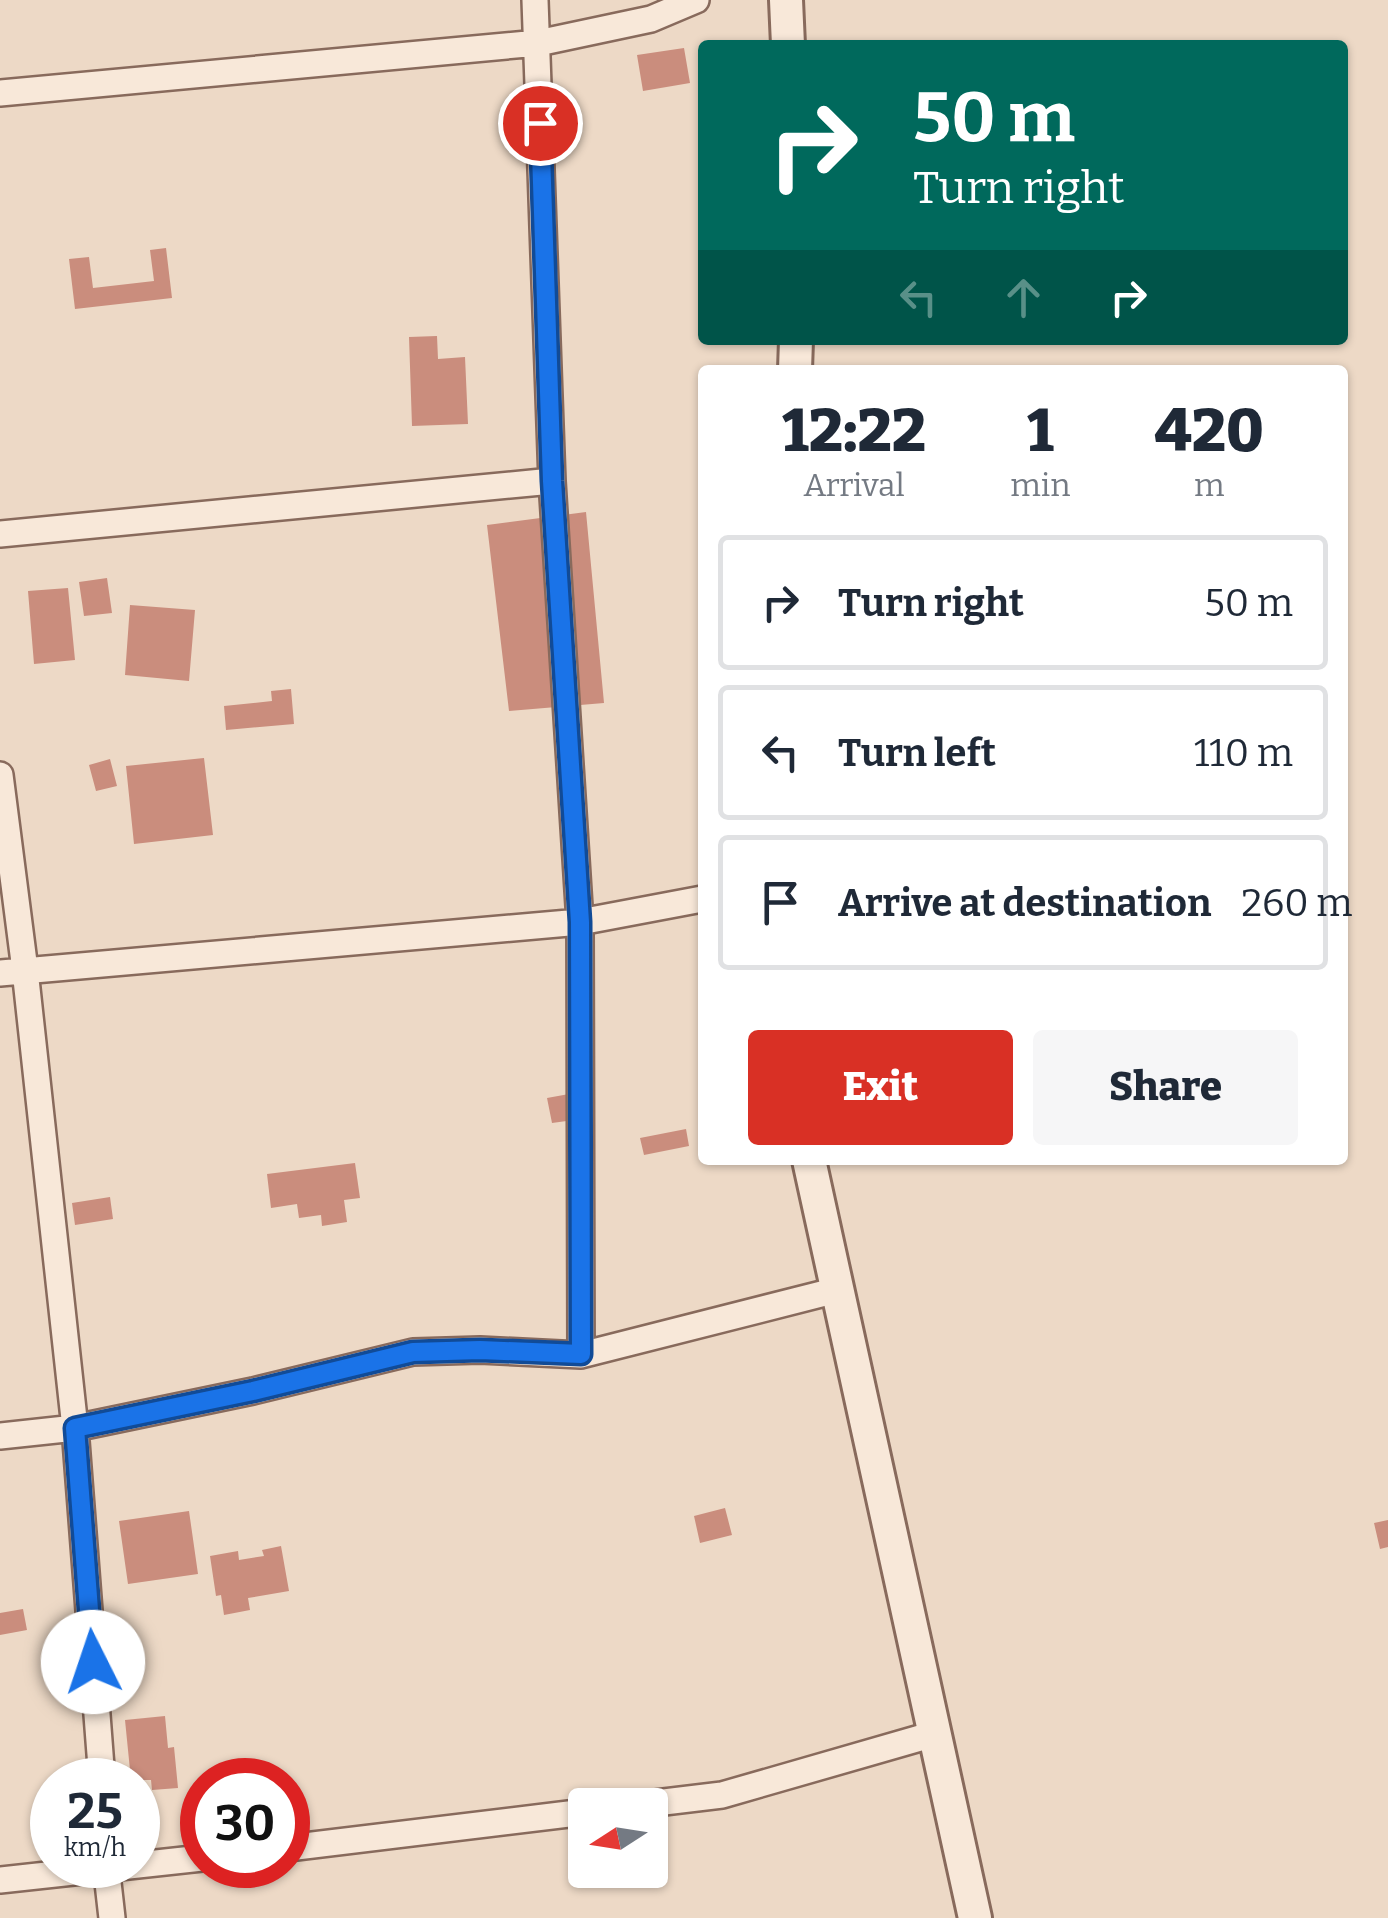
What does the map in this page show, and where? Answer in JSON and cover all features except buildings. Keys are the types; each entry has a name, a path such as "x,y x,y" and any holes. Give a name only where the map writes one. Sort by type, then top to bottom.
{"street":[{"path":"534,0 552,481 580,922 581,1354"},
{"path":"0,93 538,43 651,19 696,0"},
{"path":"786,0 788,40"},
{"path":"0,534 552,481"},
{"path":"0,776 13,971 75,1428 100,1758"},
{"path":"13,971 580,922 698,900"},
{"path":"810,1165 974,1918"},
{"path":"0,1436 75,1428 413,1352 581,1354 837,1290"},
{"path":"668,1802 722,1795 934,1734"},
{"path":"310,1845 568,1814"},
{"path":"0,1880 30,1877"},
{"path":"108,1888 112,1918"}],"route":[{"path":"93,1662 75,1428 413,1352 581,1354 580,922 552,481 540,123"}]}
